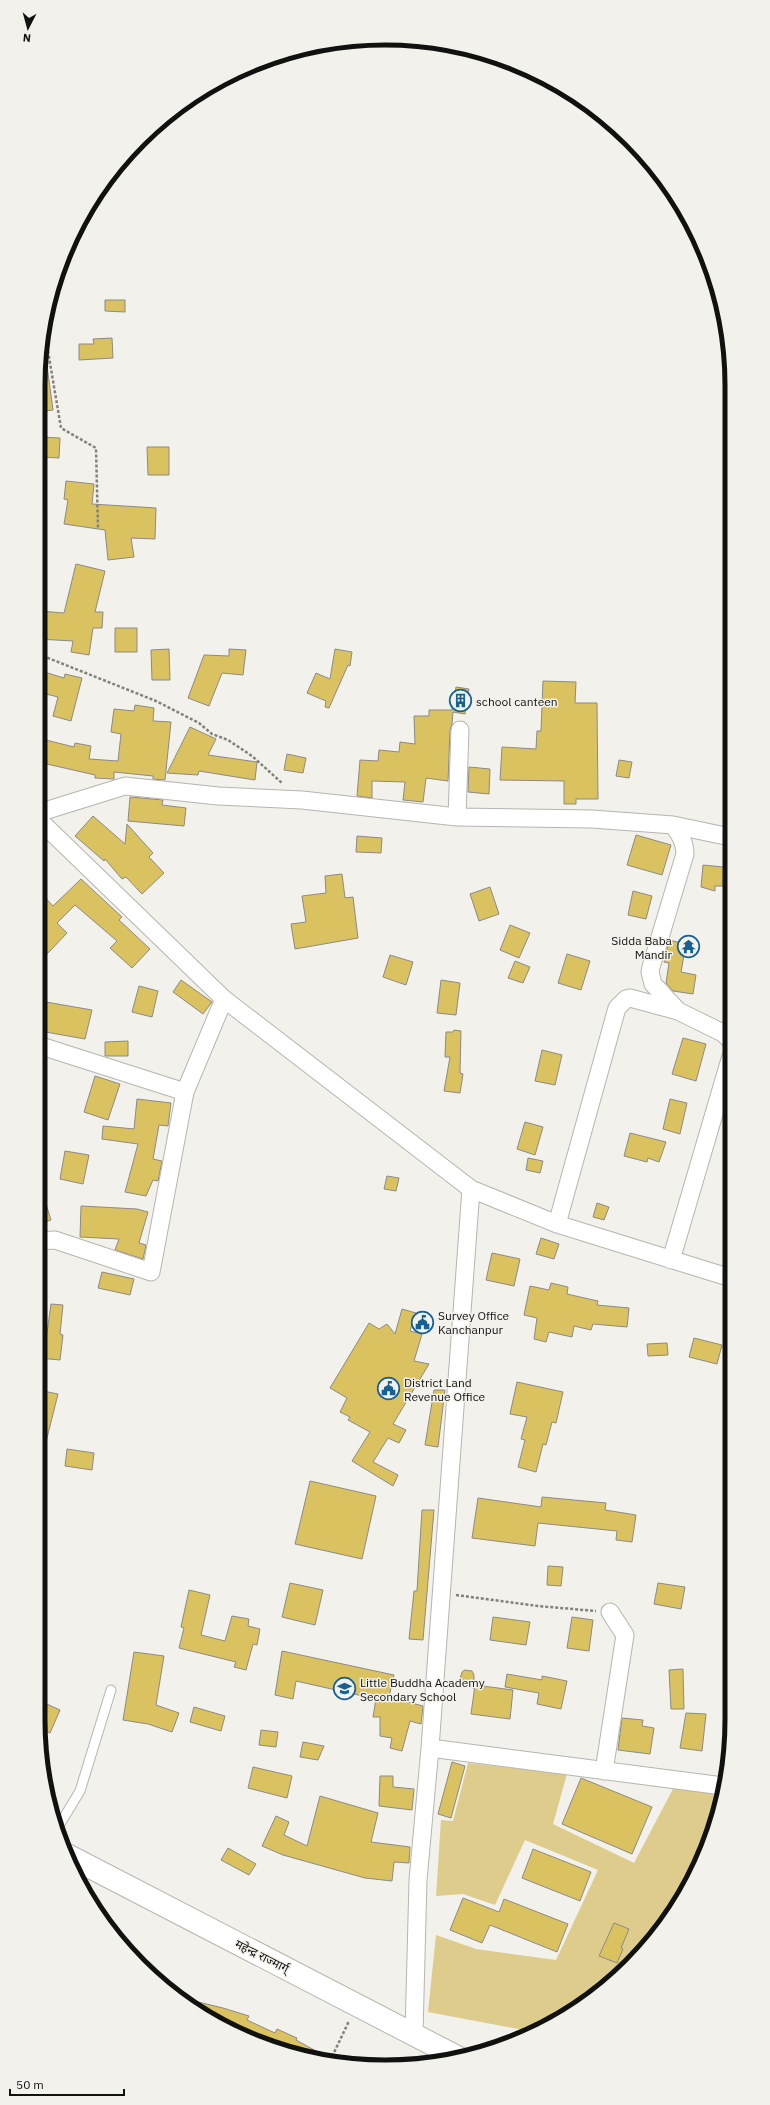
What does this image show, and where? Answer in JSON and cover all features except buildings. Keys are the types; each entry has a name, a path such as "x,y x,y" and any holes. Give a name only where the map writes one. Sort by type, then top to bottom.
{"highway":[{"name":"महेन्द्र राज्मार्ग्","path":"75,1859 414,2033 450,2053"}],"street":[{"path":"457,817 460,730"},
{"path":"45,811 125,786 218,796 302,800 457,817 592,819 673,825 725,836"},
{"path":"673,825 682,837 685,846 685,854 650,972 653,984 678,1011"},
{"path":"45,826 224,999 470,1190 557,1224 725,1276"},
{"path":"557,1224 617,1008 626,999 630,998 678,1011 725,1035"},
{"path":"45,1241 55,1240 151,1272 185,1092 224,999"},
{"path":"45,1047 185,1092"},
{"path":"671,1260 725,1076"},
{"path":"414,2033 418,1880 442,1593 470,1190"},
{"path":"604,1771 625,1635 610,1612"},
{"path":"430,1748 718,1785"}],"lane":[{"path":"61,1822 80,1791 111,1690"}],"path":[{"path":"47,351 61,428 96,448 98,529"},
{"path":"45,657 156,701 199,722 212,734 228,740 252,756 302,800"},
{"path":"442,1593 538,1606 610,1612"},
{"path":"333,2055 356,2004"}],"shaded area":[{"path":"468,1763 567,1774 553,1824 634,1863 674,1787 716,1793 707,1829 690,1870 668,1909 655,1927 641,1944 609,1976 592,1990 574,2003 524,2030 428,2012 436,1935 476,1949 556,1960 598,1870 525,1840 495,1905 463,1894 436,1896 441,1820 453,1821"}],"place":[{"name":"school canteen","path":"460,701"},
{"name":"Sidda Baba Mandir","path":"688,947"},
{"name":"Survey Office Kanchanpur","path":"422,1322"},
{"name":"District Land Revenue Office","path":"389,1389"},
{"name":"Little Buddha Academy Secondary School","path":"345,1689"}]}
